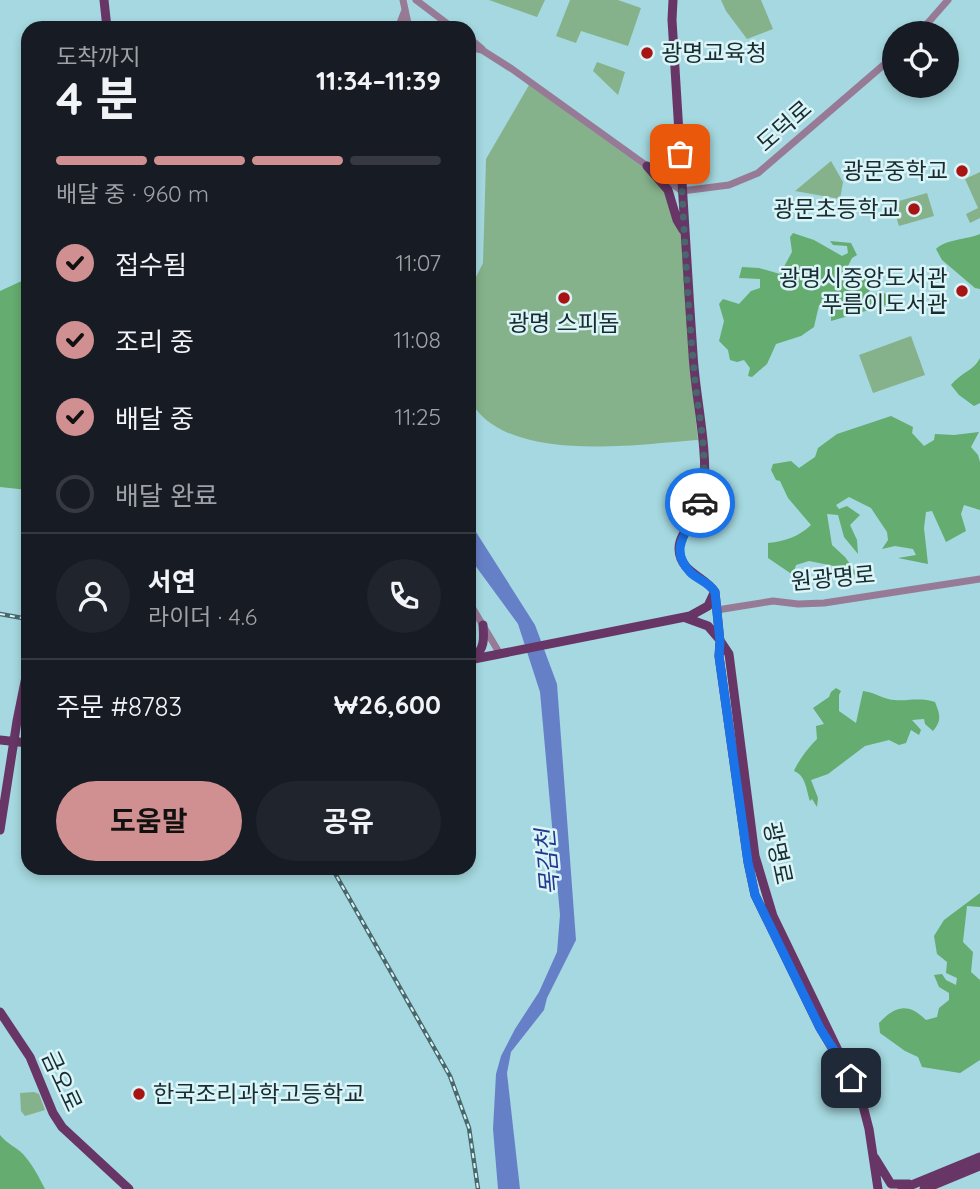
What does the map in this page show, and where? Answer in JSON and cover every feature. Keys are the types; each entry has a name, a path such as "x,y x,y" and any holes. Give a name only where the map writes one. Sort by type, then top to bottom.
{"main road":[{"path":"104,0 106,21"},
{"path":"673,0 684,231 704,487 697,515 684,531 679,549 682,561 691,573 711,586 715,592 708,606 687,616"},
{"path":"680,154 675,166 652,169 668,190 677,220 684,231"},
{"name":"광명로","path":"715,592 719,656 755,895 820,1028 841,1059 860,1098 878,1189"},
{"name":"원광명로","path":"476,659 717,610"},
{"path":"687,616 708,626 720,641"},
{"path":"476,655 482,647 483,625"},
{"path":"0,830 21,702"},
{"path":"0,740 21,743"},
{"path":"0,781 5,798"},
{"name":"금오로","path":"0,1012 30,1056 53,1113 62,1127 129,1189"},
{"path":"872,1152 891,1184 914,1184"},
{"path":"872,1152 872,1189"},
{"path":"902,1189 980,1157"},
{"path":"924,1189 980,1166"}],"street":[{"path":"403,0 407,21"},
{"path":"416,0 444,21"},
{"path":"930,21 948,0"},
{"path":"401,21 405,10"},
{"path":"476,44 682,191"},
{"path":"476,49 482,50"},
{"name":"도덕로","path":"682,191 729,185 758,173 882,66"},
{"name":"원광명로","path":"717,610 773,601 824,603 980,579"},
{"path":"476,614 500,654"}],"green space":[{"path":"489,0 545,0 537,17"},
{"path":"570,0 618,0 641,8 628,46 581,31 576,43 556,36"},
{"path":"721,0 761,0 773,29 747,39"},
{"path":"597,62 625,72 618,95 593,71"},
{"path":"529,85 669,186 681,233 698,440 608,446 540,442 510,434 486,419 476,407 476,277 483,263 486,159"},
{"path":"831,161 843,182 840,199 795,191"},
{"path":"980,172 980,218 970,223 966,214 978,208 965,179"},
{"path":"927,193 934,216 899,226 892,203"},
{"path":"793,233 814,240 842,256 848,253 847,246 833,245 830,241 851,243 857,255 848,266 861,268 877,284 872,284 869,292 873,297 880,290 890,297 893,303 831,321 831,305 819,305 814,327 801,336 776,344 767,364 752,377 748,376 750,368 744,360 730,360 728,350 719,341 724,321 719,304 723,299 739,304 751,291 760,288 760,279 739,278 742,267 780,274 792,252 790,237"},
{"path":"980,234 980,289 975,288 942,260 936,249 945,243"},
{"path":"21,281 21,489 0,487 0,291"},
{"path":"911,336 925,375 873,393 859,355"},
{"path":"980,358 980,403 974,406 951,385 975,366"},
{"path":"891,416 913,427 912,433 924,446 934,440 935,434 979,432 971,447 980,462 980,510 964,505 961,514 966,531 946,542 932,511 926,512 924,528 928,564 898,558 916,555 913,549 895,546 882,549 888,540 887,532 871,508 849,497 836,505 839,509 847,506 860,515 850,525 857,540 858,554 844,537 838,515 827,514 832,545 857,574 845,577 839,567 809,561 796,565 793,575 768,558 768,543 791,538 811,525 788,498 780,481 776,480 771,470 773,464 791,461 799,468 815,457 818,448 837,434"},
{"path":"836,688 841,691 839,711 856,723 863,691 891,700 920,699 935,702 939,720 933,731 925,724 924,719 912,720 921,730 919,735 911,730 906,743 899,745 889,740 865,746 828,774 811,780 818,798 817,807 812,799 810,801 803,780 794,771 817,739 816,726 824,724 813,708 829,697"},
{"path":"980,893 980,907 967,906 963,942 973,952 971,972 980,980 980,1060 960,1073 922,1067 918,1057 880,1033 879,1023 902,1008 913,1010 926,1020 937,1017 939,1008 949,1000 949,993 939,987 934,975 942,974 946,980 956,985 957,978 946,973 947,962 937,954 934,936 944,920"},
{"path":"20,1093 39,1094 45,1110 25,1116 21,1111"},
{"path":"0,1135 26,1158 45,1189 0,1189"}],"water":[{"name":"목감천","path":"476,532 535,625 557,684 576,940 547,998 544,1010 511,1052 507,1073 520,1189 498,1189 493,1129 496,1074 501,1056 539,992 557,952 560,915 540,692 518,624 476,567"}],"railway":[{"path":"0,614 21,618"},
{"path":"336,875 450,1076 469,1128 478,1189"}],"way so far":[{"path":"680,154 694,369 704,467 704,487 700,503"}],"place":[{"name":"광명교육청","path":"647,53"},
{"name":"광문중학교","path":"962,171"},
{"name":"광문초등학교","path":"914,209"},
{"name":"광명시중앙도서관 푸름이도서관","path":"962,291"},
{"name":"광명 스피돔","path":"564,298"},
{"name":"한국조리과학고등학교","path":"139,1094"}],"route":[{"path":"700,503 697,515 684,531 679,549 682,561 691,573 711,586 715,592 719,656 755,895 820,1028 851,1078"}]}
